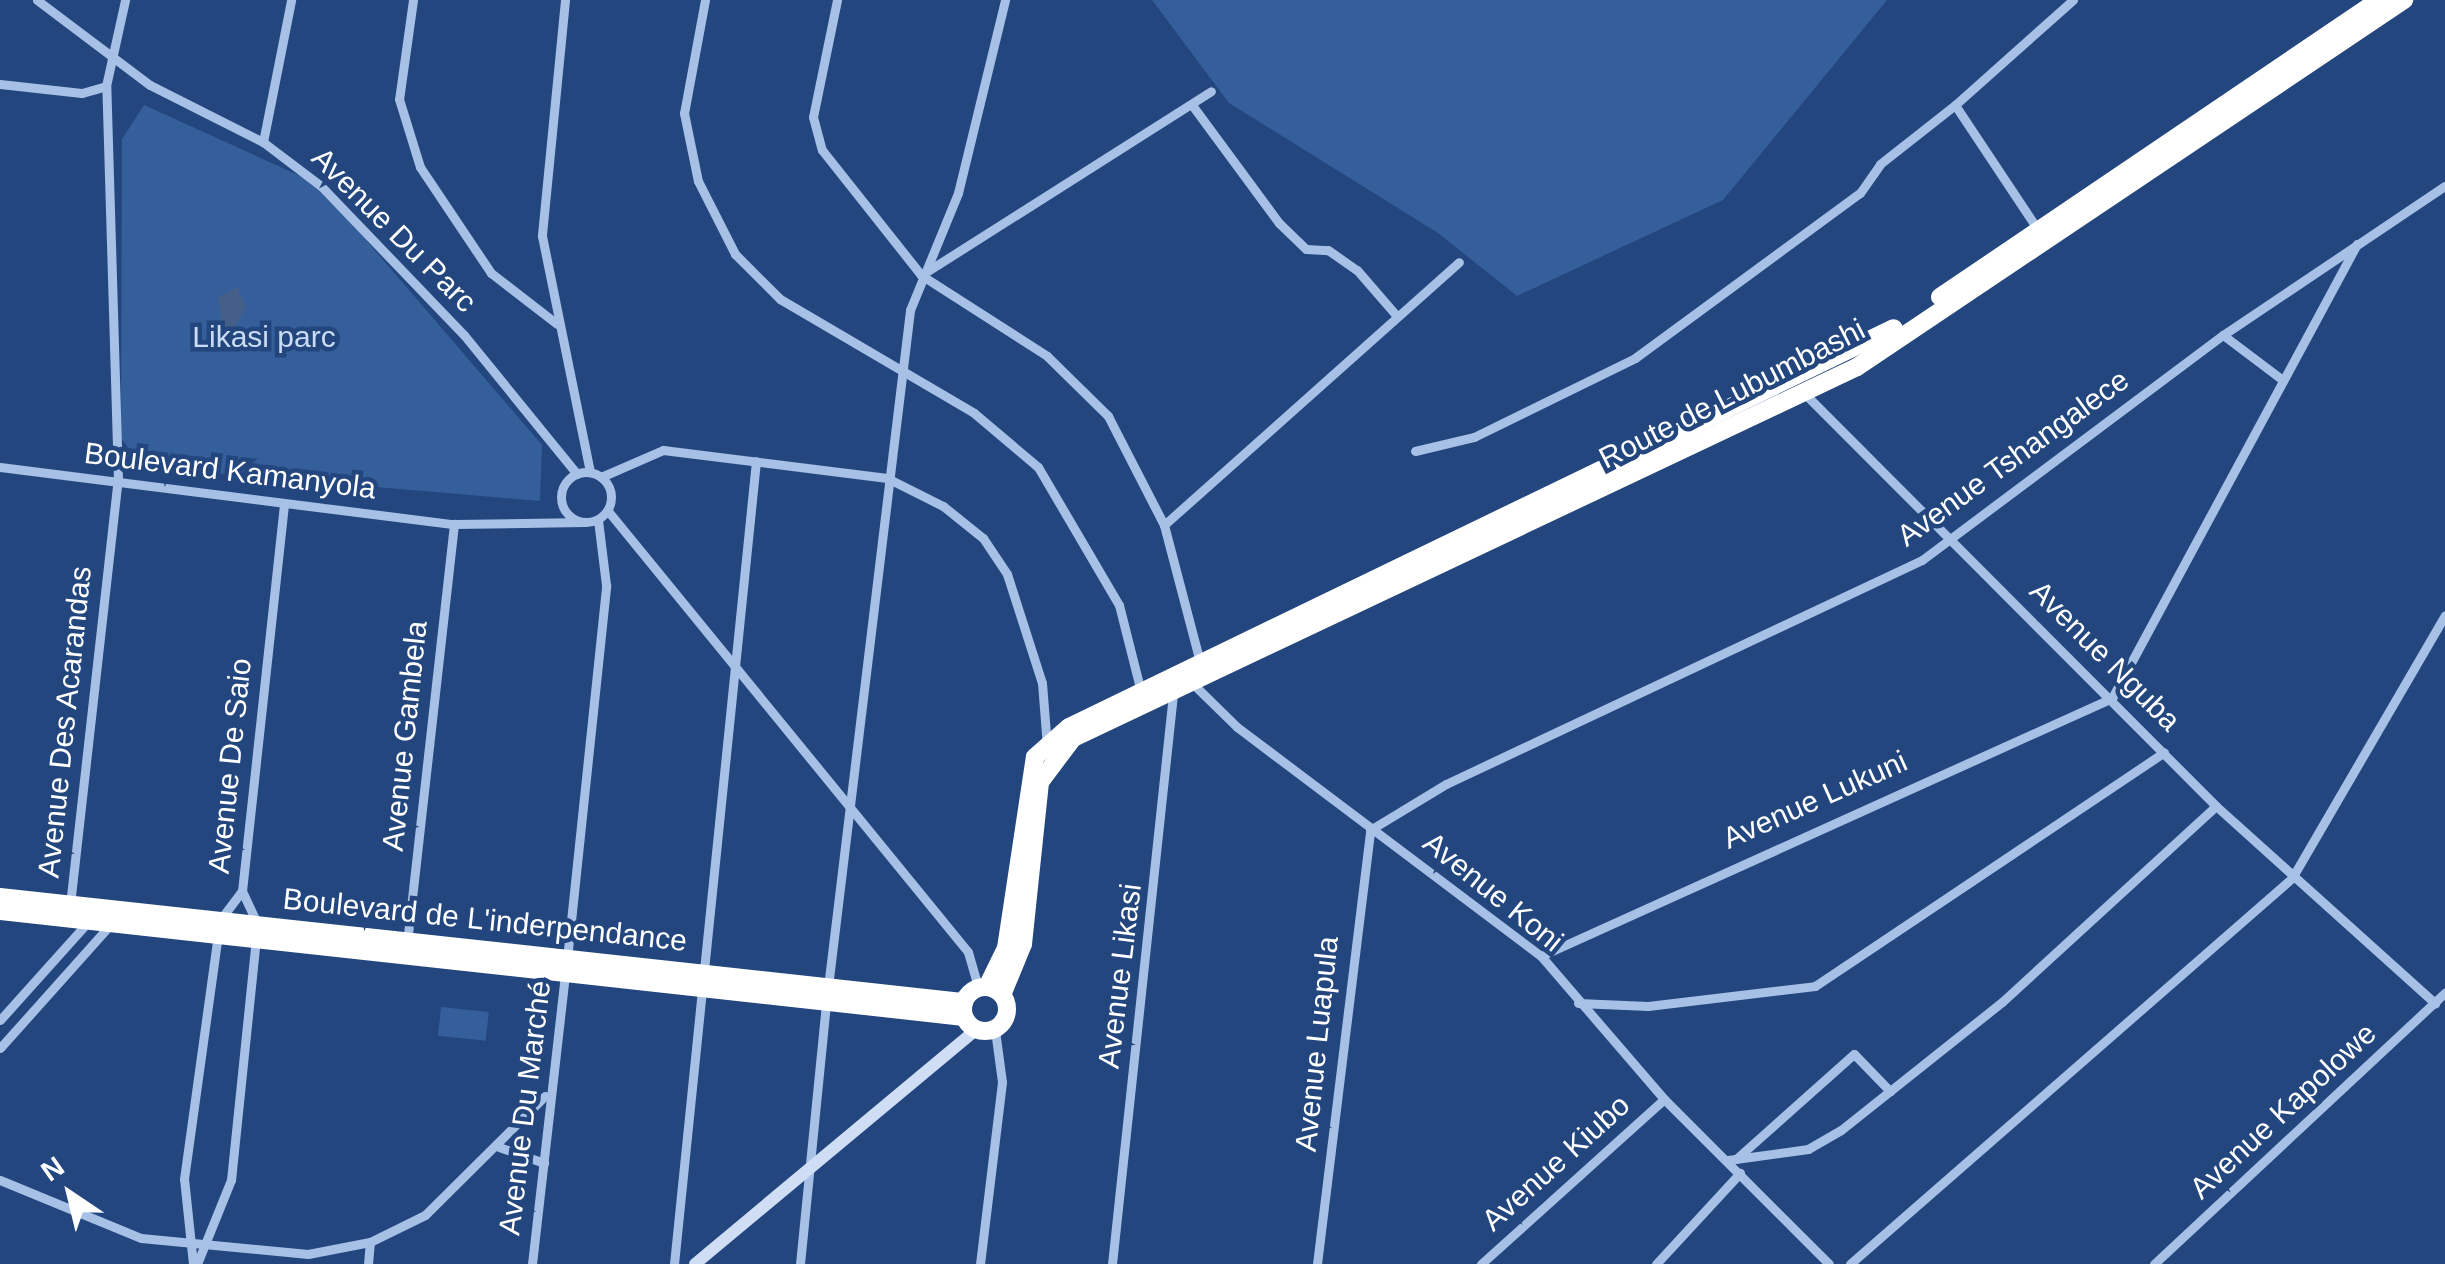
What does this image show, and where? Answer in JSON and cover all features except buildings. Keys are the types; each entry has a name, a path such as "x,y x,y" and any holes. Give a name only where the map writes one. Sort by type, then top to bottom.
{"highway":[{"name":"Route de Lubumbashi","path":"2042,235 2379,0"},
{"name":"Route de Lubumbashi","path":"1045,755 1141,692 1196,676 1801,389 2404,0"},
{"name":"Route de Lubumbashi","path":"1045,755 1173,694 1196,676"},
{"path":"975,1020 989,990 1023,944 1045,755"},
{"name":"Boulevard de L'inderpendance","path":"0,896 70,905 104,917"},
{"name":"Boulevard de L'inderpendance","path":"0,911 257,931 828,991 975,1020"},
{"path":"975,1020 1008,1009 989,990"}],"main road":[{"path":"695,1264 810,1176 975,1020"}],"street":[{"name":"Avenue Du Parc","path":"37,0 113,58 264,142 379,242 577,474"},
{"name":"Avenue Des Acarandas","path":"70,905 118,480 106,86 124,0"},
{"path":"264,142 290,0"},
{"path":"413,0 398,99 420,167 490,273 557,324"},
{"path":"565,0 542,236 590,472"},
{"path":"705,0 684,114 715,222 780,298 974,413 1056,488 1119,605 1141,692"},
{"path":"837,0 814,117 822,150 921,275 1047,356 1108,416 1164,526 1179,570 1196,676"},
{"path":"800,1264 847,809 900,369 921,275 958,193 1005,0"},
{"path":"1415,451 1474,437 1636,358 1860,194 1880,164 1955,105 2074,0"},
{"path":"0,84 106,86"},
{"path":"921,275 1211,91"},
{"path":"1192,105 1280,223 1306,250 1328,250 1356,270 1396,315"},
{"path":"1955,105 2042,235"},
{"name":"Avenue Tshangalece","path":"1370,830 1446,784 1922,560 2223,335 2445,186"},
{"path":"2112,698 2280,378 2358,241"},
{"path":"1164,526 1459,262"},
{"path":"2223,335 2280,378"},
{"name":"Avenue Nguba","path":"1801,389 2216,806 2435,1003"},
{"path":"608,511 598,520 585,522 561,498 577,474 590,472 602,477 663,450 886,478 943,506 984,538 1007,574 1042,682 1045,755"},
{"path":"674,1264 700,977 756,461"},
{"name":"Boulevard Kamanyola","path":"0,468 454,524 585,522"},
{"path":"602,477 608,511 847,809 968,952 989,990"},
{"name":"Avenue De Saio","path":"195,1264 188,1247 184,1179 219,928 242,891 284,505"},
{"name":"Avenue Du Marché","path":"532,1264 544,1163 545,1096 566,965 606,585 598,520"},
{"name":"Avenue Gambela","path":"407,948 454,524"},
{"path":"1850,1264 2292,878 2445,615"},
{"name":"Avenue Koni","path":"1196,676 1370,830 1541,956 1664,1099 1732,1159 1740,1173 1829,1264"},
{"name":"Avenue Likasi","path":"1112,1264 1173,694"},
{"name":"Avenue Lukuni","path":"1541,956 2112,698"},
{"path":"1578,1003 1648,1006 1816,986 2164,752"},
{"path":"1732,1159 1808,1148 1890,1091 2002,1002 2216,806"},
{"name":"Avenue Luapula","path":"1318,1264 1370,830"},
{"path":"195,1264 206,1250 231,1180 257,931 242,891"},
{"path":"0,1020 104,917"},
{"path":"0,1048 104,917"},
{"name":"Avenue Kapolowe","path":"2154,1264 2445,994"},
{"path":"975,1020 1002,1082 980,1264"},
{"path":"1732,1159 1854,1054 1890,1091"},
{"path":"0,1180 95,1224 188,1247 308,1254 370,1242 425,1215 499,1147 545,1096"},
{"name":"Avenue Kiubo","path":"1481,1264 1664,1099"},
{"path":"499,1147 544,1163"},
{"path":"1656,1264 1740,1173"},
{"path":"368,1264 370,1242"}],"green space":[{"path":"1152,0 1887,0 1723,200 1517,296 1438,233 1229,103"},
{"name":"Likasi parc","path":"144,105 318,184 542,445 540,501 142,467 121,438 122,139"},
{"path":"441,1007 489,1012 486,1041 438,1036"}],"shaded area":[{"path":"237,287 246,307 225,345 218,298"}]}
